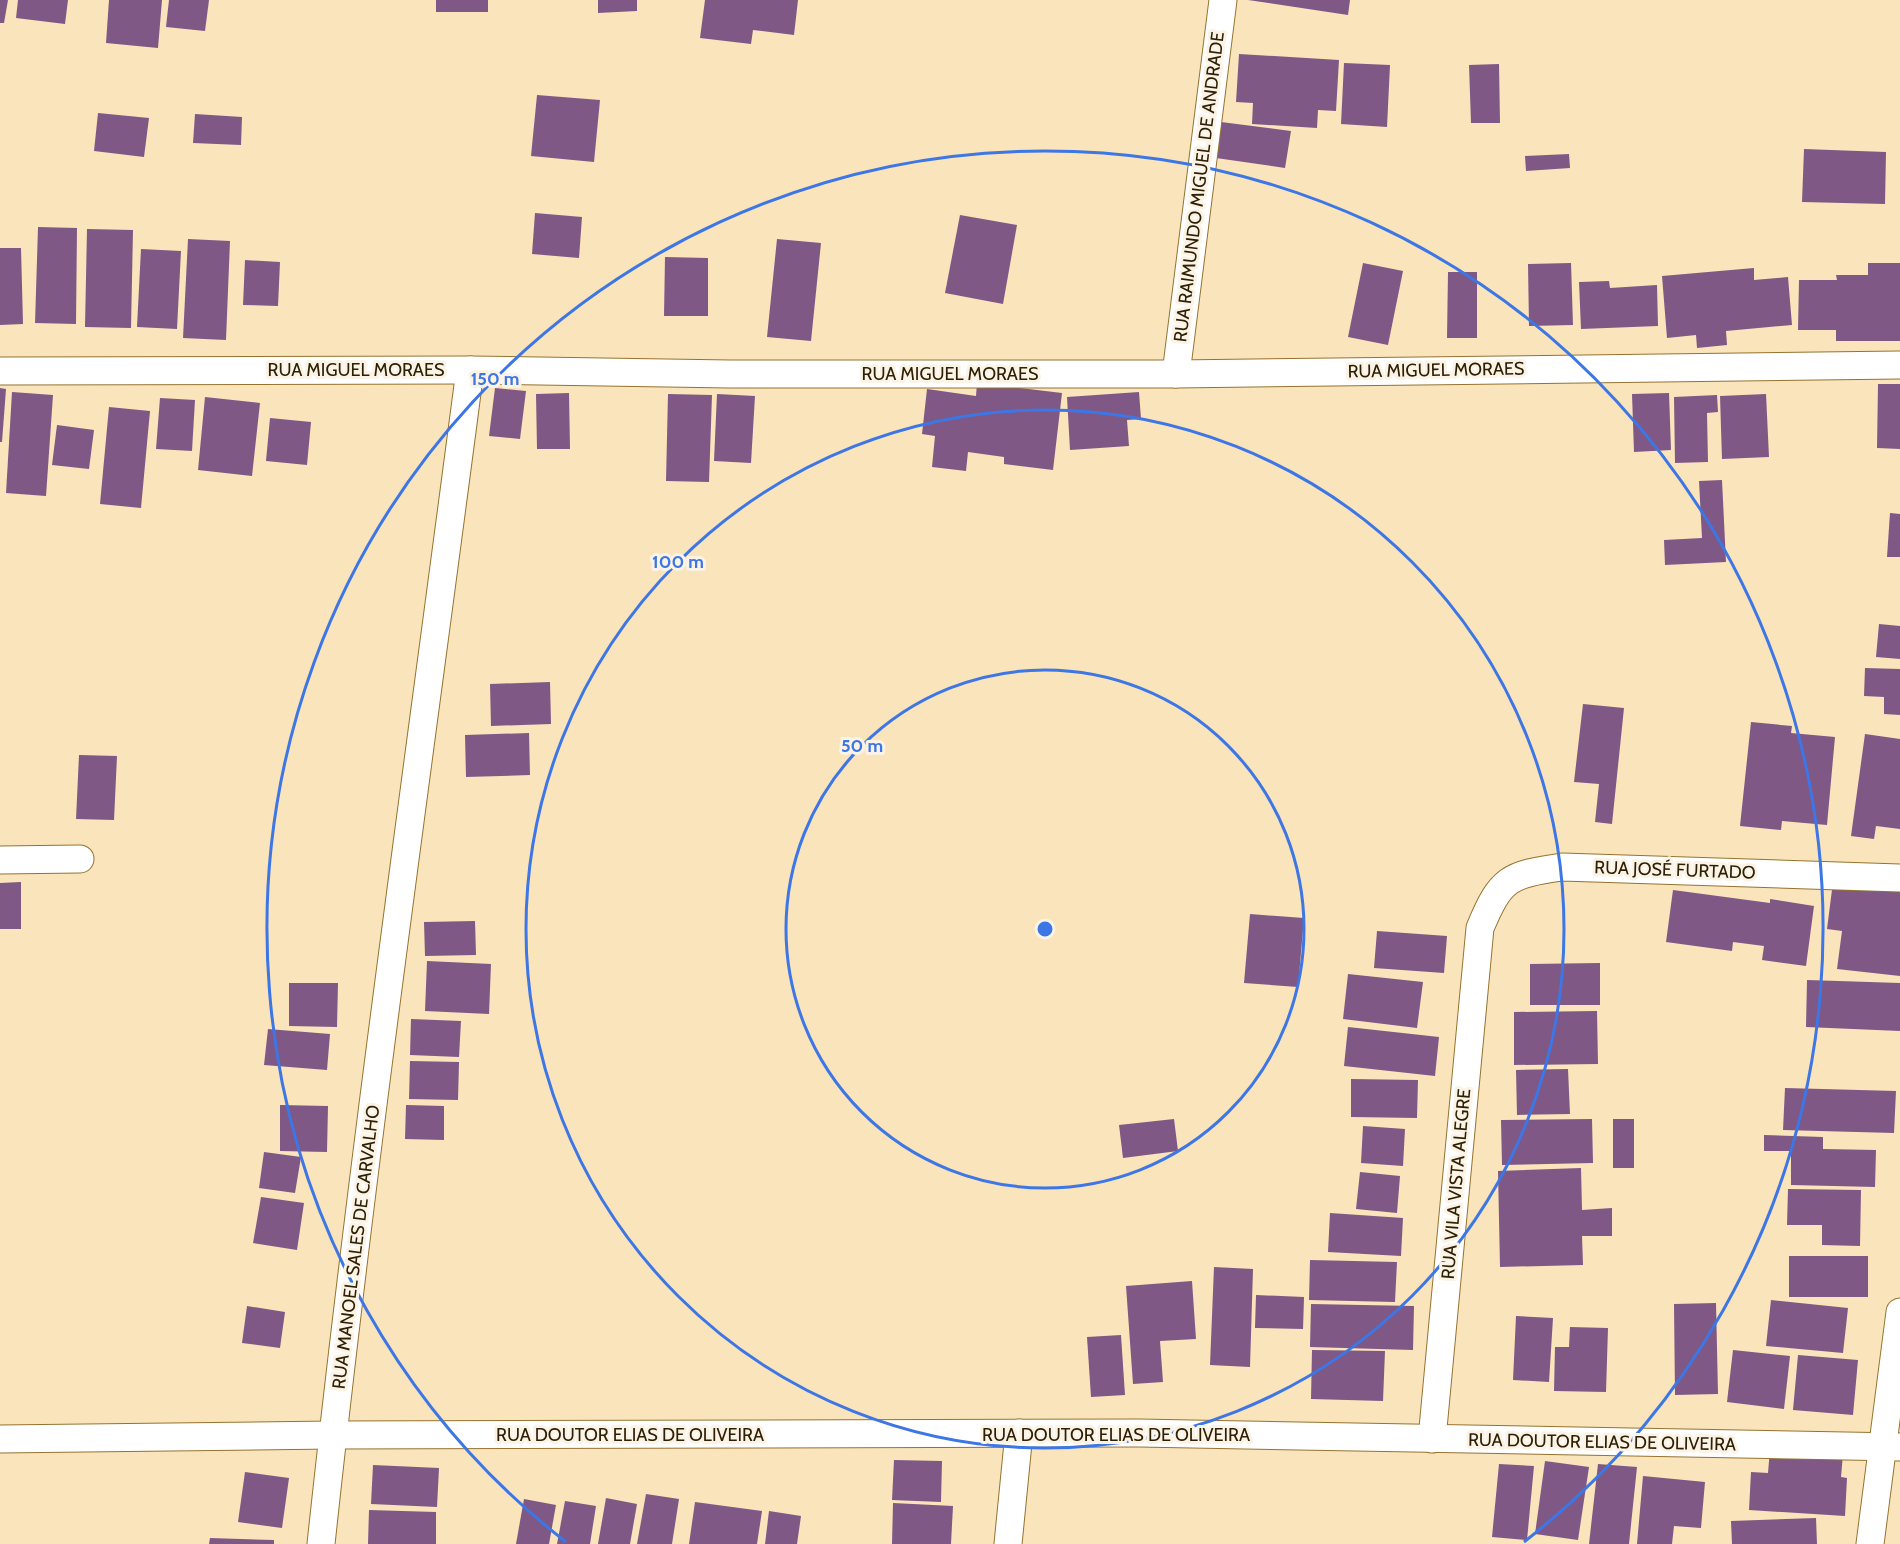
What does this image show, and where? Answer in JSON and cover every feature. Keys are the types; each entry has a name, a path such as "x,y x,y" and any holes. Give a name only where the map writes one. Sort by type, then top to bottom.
{"street":[{"name":"RUA RAIMUNDO MIGUEL DE ANDRADE","path":"1176,374 1223,0"},
{"name":"RUA MIGUEL MORAES","path":"0,370 1176,374 1900,365"},
{"name":"RUA MANOEL SALES DE CARVALHO","path":"321,1544 394,951 470,370"},
{"path":"0,860 80,859"},
{"name":"RUA JOSÉ FURTADO","path":"1480,928 1493,898 1503,886 1518,876 1562,867 1900,878"},
{"name":"RUA VILA VISTA ALEGRE","path":"1432,1439 1480,928"},
{"path":"1870,1544 1891,1447 1900,1312"},
{"name":"RUA DOUTOR ELIAS DE OLIVEIRA","path":"0,1439 333,1435 1139,1432 1891,1447"},
{"path":"1008,1544 1019,1433"}],"building":[{"path":"0,0 8,0 4,23 0,23"},
{"path":"18,0 68,0 65,24 16,18"},
{"path":"109,0 162,0 158,48 106,43"},
{"path":"169,0 209,0 205,31 166,27"},
{"path":"436,0 488,0 488,12 436,12"},
{"path":"598,0 637,0 637,11 598,13"},
{"path":"705,0 798,0 794,35 753,30 751,44 700,38"},
{"path":"1248,0 1350,0 1348,15"},
{"path":"1239,54 1339,60 1336,111 1318,110 1317,128 1252,124 1253,103 1236,102"},
{"path":"1344,63 1390,65 1387,127 1341,124"},
{"path":"1499,64 1500,123 1471,123 1469,65"},
{"path":"537,95 600,100 594,162 531,156"},
{"path":"98,113 149,118 144,157 94,151"},
{"path":"195,114 242,117 241,145 193,143"},
{"path":"1221,122 1291,131 1285,168 1216,158"},
{"path":"1804,149 1886,152 1885,204 1802,202"},
{"path":"1569,154 1570,168 1526,171 1525,156"},
{"path":"535,213 582,217 579,258 532,254"},
{"path":"960,215 1017,225 1003,304 945,293"},
{"path":"38,227 77,228 76,324 35,323"},
{"path":"87,229 133,230 131,328 85,327"},
{"path":"188,239 230,241 226,340 183,338"},
{"path":"777,239 821,243 811,341 767,337"},
{"path":"0,248 21,248 23,324 0,325"},
{"path":"141,249 181,251 177,329 137,327"},
{"path":"665,257 708,258 708,316 664,316"},
{"path":"245,260 280,262 278,306 243,305"},
{"path":"1363,263 1403,271 1388,345 1348,337"},
{"path":"1571,263 1573,325 1529,326 1528,264"},
{"path":"1868,263 1900,263 1900,341 1836,341 1836,330 1798,330 1799,280 1837,280 1836,275 1868,275"},
{"path":"1754,268 1754,280 1788,277 1792,325 1726,331 1727,345 1697,348 1696,335 1667,338 1662,276"},
{"path":"1448,272 1477,272 1477,338 1447,338"},
{"path":"1609,281 1610,288 1657,285 1658,326 1581,329 1579,282"},
{"path":"977,383 1062,393 1053,470 1004,464 1004,457 968,452 966,471 932,467 935,436 922,434 927,389 976,396"},
{"path":"1878,384 1900,384 1900,449 1877,448"},
{"path":"0,388 6,389 2,442 0,442"},
{"path":"495,388 526,391 520,439 489,436"},
{"path":"12,392 53,395 46,496 6,493"},
{"path":"1139,392 1141,419 1127,420 1129,446 1070,450 1067,397"},
{"path":"569,393 570,449 537,449 536,394"},
{"path":"1669,393 1671,450 1634,452 1632,394"},
{"path":"668,394 712,395 709,482 666,481"},
{"path":"717,394 755,396 751,463 714,461"},
{"path":"1766,394 1769,457 1722,459 1720,396"},
{"path":"1717,395 1718,412 1707,413 1708,462 1675,463 1674,397"},
{"path":"205,397 260,403 252,476 198,470"},
{"path":"160,398 195,400 192,451 156,449"},
{"path":"109,407 150,411 141,508 100,504"},
{"path":"270,418 311,422 307,465 266,461"},
{"path":"57,425 94,430 89,469 52,465"},
{"path":"1722,480 1726,562 1665,565 1664,540 1702,538 1699,481"},
{"path":"1890,513 1900,514 1900,557 1887,557"},
{"path":"1879,624 1900,626 1900,659 1876,657"},
{"path":"1865,668 1900,669 1900,715 1884,714 1884,697 1864,696"},
{"path":"550,682 551,724 491,726 490,684"},
{"path":"1583,704 1624,708 1612,824 1595,822 1599,784 1574,782"},
{"path":"1751,722 1792,726 1791,733 1835,737 1827,825 1782,821 1781,830 1740,826"},
{"path":"529,733 530,775 466,777 465,735"},
{"path":"1865,734 1900,739 1900,829 1876,826 1874,839 1851,836"},
{"path":"79,755 117,756 114,820 76,819"},
{"path":"21,882 21,929 0,929 0,883"},
{"path":"1833,882 1900,890 1900,976 1837,969 1842,931 1827,929"},
{"path":"1673,890 1770,903 1770,899 1814,906 1806,966 1762,960 1764,946 1733,942 1732,951 1666,942"},
{"path":"1250,914 1304,918 1298,987 1244,983"},
{"path":"475,921 476,955 425,956 424,922"},
{"path":"1377,931 1447,936 1444,973 1374,968"},
{"path":"427,961 491,964 489,1014 425,1011"},
{"path":"1600,963 1600,1005 1530,1005 1530,964"},
{"path":"1348,974 1423,982 1417,1028 1343,1019"},
{"path":"1807,980 1900,983 1900,1031 1806,1027"},
{"path":"289,983 338,983 337,1027 289,1026"},
{"path":"1597,1011 1598,1064 1514,1065 1514,1012"},
{"path":"411,1019 461,1021 459,1057 410,1055"},
{"path":"1348,1027 1439,1037 1435,1076 1344,1066"},
{"path":"268,1029 330,1034 327,1070 264,1065"},
{"path":"410,1061 459,1062 458,1100 409,1099"},
{"path":"1568,1069 1570,1114 1517,1115 1516,1070"},
{"path":"1351,1079 1418,1080 1417,1118 1351,1117"},
{"path":"1785,1088 1896,1091 1894,1133 1783,1130"},
{"path":"280,1105 328,1106 327,1152 280,1151"},
{"path":"406,1105 444,1106 444,1140 405,1139"},
{"path":"1174,1119 1178,1151 1123,1158 1119,1125"},
{"path":"1592,1119 1593,1163 1502,1165 1501,1120"},
{"path":"1613,1119 1634,1119 1634,1168 1613,1168"},
{"path":"1363,1126 1405,1129 1403,1166 1361,1163"},
{"path":"1764,1135 1823,1137 1823,1149 1876,1150 1875,1187 1791,1185 1791,1151 1764,1151"},
{"path":"264,1152 301,1157 295,1193 259,1188"},
{"path":"1581,1168 1582,1210 1612,1208 1612,1236 1582,1236 1583,1265 1500,1267 1498,1171"},
{"path":"1360,1172 1400,1176 1397,1213 1356,1209"},
{"path":"1788,1189 1861,1190 1860,1246 1822,1245 1822,1225 1787,1225"},
{"path":"261,1197 304,1203 297,1250 253,1243"},
{"path":"1330,1213 1403,1218 1401,1256 1328,1252"},
{"path":"1789,1256 1868,1256 1868,1297 1789,1297"},
{"path":"1310,1260 1397,1262 1395,1302 1309,1300"},
{"path":"1214,1267 1253,1269 1250,1367 1210,1365"},
{"path":"1192,1281 1196,1339 1160,1341 1163,1382 1133,1384 1126,1286"},
{"path":"1256,1295 1304,1297 1303,1329 1255,1328"},
{"path":"1771,1300 1848,1308 1843,1353 1766,1346"},
{"path":"1716,1303 1718,1394 1675,1395 1674,1304"},
{"path":"1311,1304 1414,1306 1413,1350 1310,1347"},
{"path":"247,1306 285,1312 280,1348 242,1343"},
{"path":"1516,1316 1553,1318 1549,1382 1513,1380"},
{"path":"1570,1327 1608,1328 1606,1392 1554,1391 1555,1347 1569,1347"},
{"path":"1121,1335 1125,1395 1091,1397 1087,1337"},
{"path":"1312,1350 1385,1351 1383,1401 1311,1399"},
{"path":"1733,1350 1790,1356 1784,1409 1727,1402"},
{"path":"1798,1355 1858,1360 1853,1415 1793,1410"},
{"path":"1770,1449 1843,1454 1841,1477 1847,1478 1845,1516 1749,1510 1751,1472 1768,1473"},
{"path":"894,1460 942,1461 941,1502 892,1500"},
{"path":"1545,1461 1589,1467 1578,1540 1535,1534"},
{"path":"1499,1464 1534,1466 1527,1540 1492,1537"},
{"path":"1598,1464 1637,1467 1629,1544 1589,1544"},
{"path":"373,1465 439,1468 437,1507 371,1504"},
{"path":"245,1472 289,1478 282,1528 238,1522"},
{"path":"1643,1476 1705,1482 1701,1528 1674,1526 1672,1544 1637,1544"},
{"path":"646,1494 679,1499 672,1544 637,1544"},
{"path":"606,1498 637,1504 630,1544 598,1544"},
{"path":"524,1499 556,1505 549,1544 516,1544"},
{"path":"565,1501 596,1506 590,1544 557,1544"},
{"path":"695,1502 762,1511 757,1544 689,1544"},
{"path":"893,1503 953,1506 951,1544 892,1544"},
{"path":"369,1510 436,1512 436,1544 368,1544"},
{"path":"769,1511 801,1516 797,1544 765,1544"},
{"path":"1816,1518 1817,1544 1732,1544 1731,1521"},
{"path":"210,1538 274,1540 274,1544 209,1544"}]}
